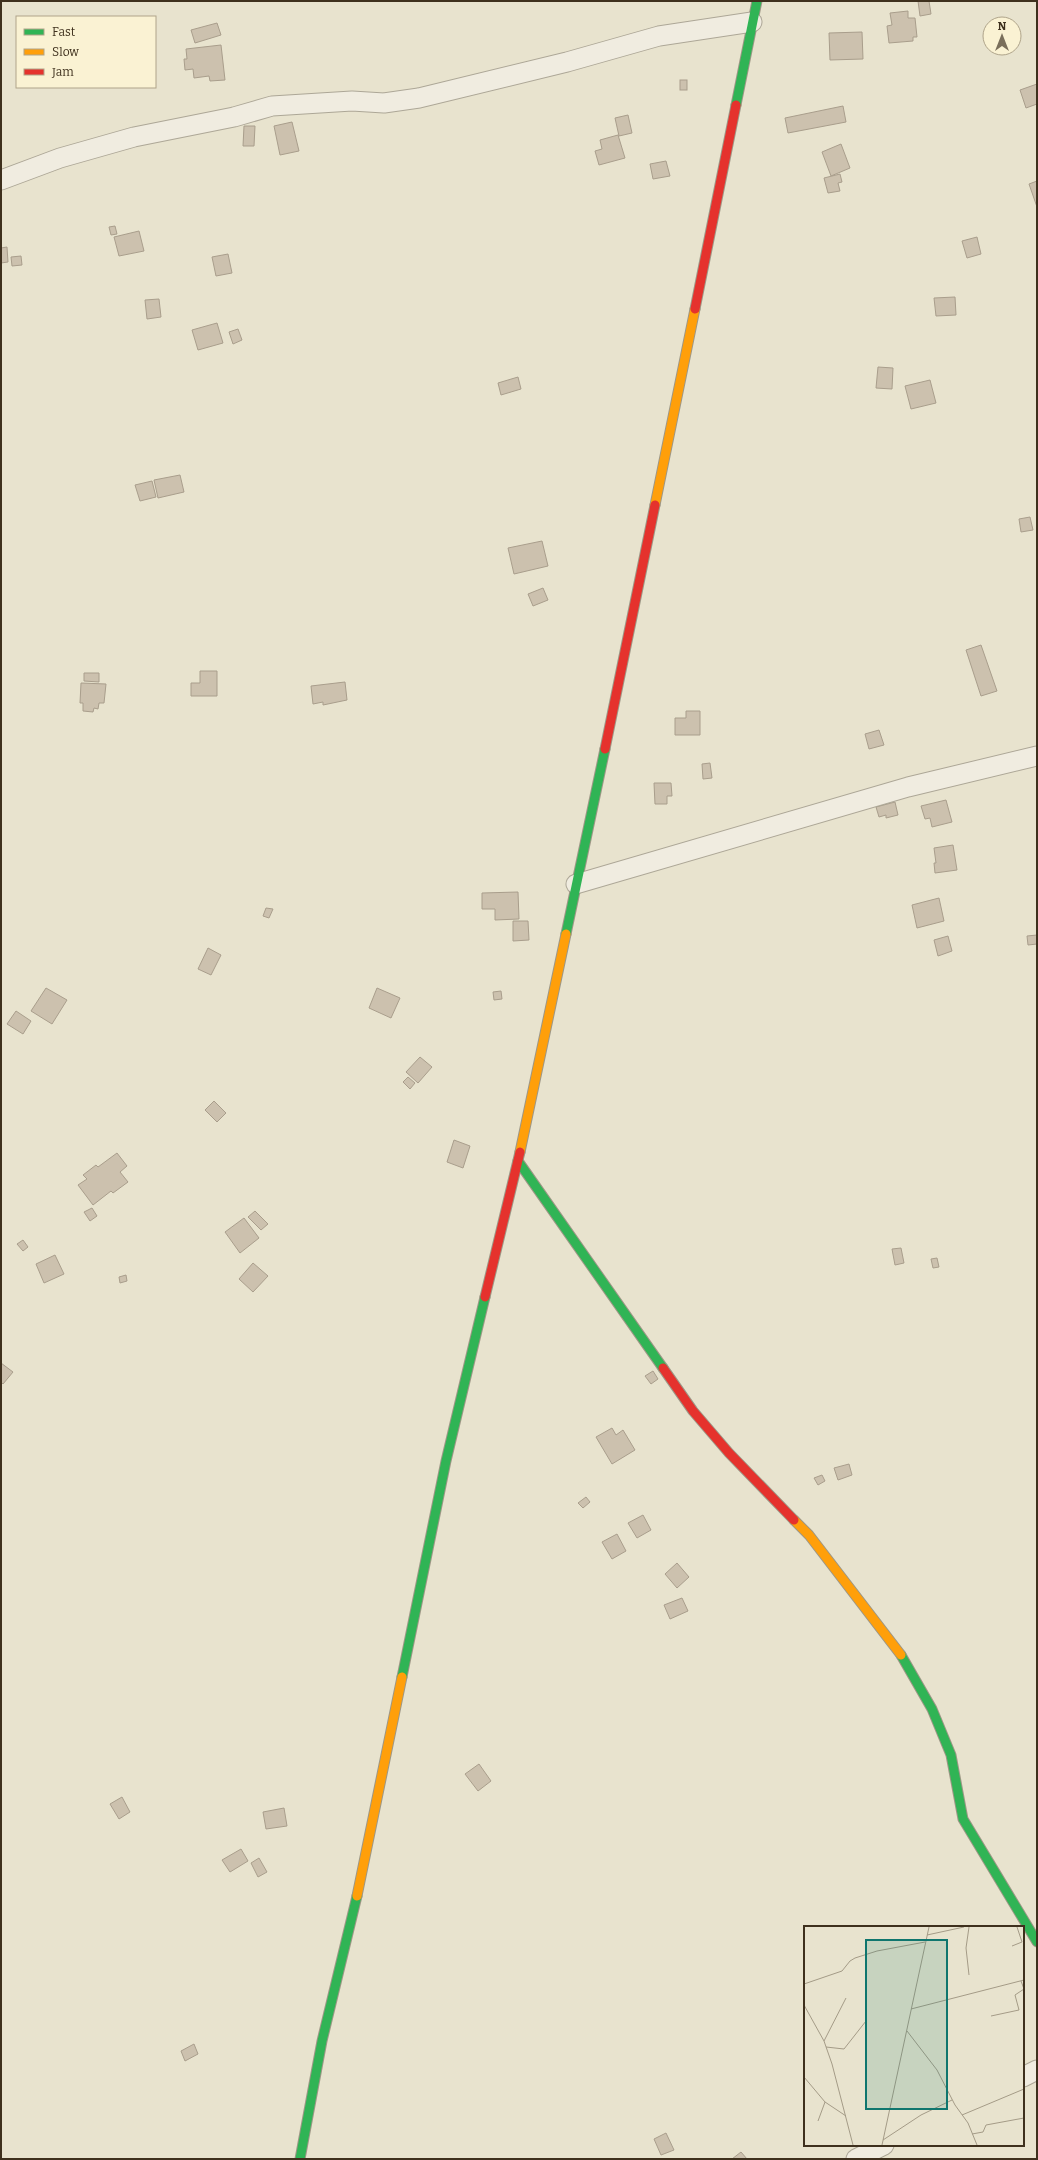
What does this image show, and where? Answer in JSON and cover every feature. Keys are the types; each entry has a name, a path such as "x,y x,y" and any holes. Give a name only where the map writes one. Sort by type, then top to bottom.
{"street":[{"path":"300,2159 322,2041 366,1857 446,1461 518,1161 682,372 757,1"},
{"path":"1,180 60,158 134,137 234,117 272,106 336,101 384,103 413,99 567,62 659,36 752,22"},
{"path":"576,884 908,787 1037,756"},
{"path":"518,1161 693,1411 729,1453 809,1535 904,1659 932,1709 950,1755 963,1819 1037,1942"},
{"path":"1024,2076 1037,2070"},
{"path":"856,2159 882,2146"}],"building":[{"path":"918,1 929,1 931,14 920,16"},
{"path":"908,11 908,18 915,18 917,37 913,37 913,41 889,43 887,26 892,25 890,13"},
{"path":"217,23 221,35 195,43 191,30"},
{"path":"862,32 863,59 830,60 829,33"},
{"path":"221,45 225,80 210,81 209,76 194,78 193,69 185,70 184,59 187,59 186,49"},
{"path":"680,80 687,80 687,90 680,90"},
{"path":"1037,84 1037,104 1026,108 1020,90"},
{"path":"843,106 846,122 788,133 785,118"},
{"path":"628,115 632,133 619,136 615,118"},
{"path":"292,122 299,151 280,155 274,126"},
{"path":"244,126 255,126 254,146 243,146"},
{"path":"618,135 625,158 599,165 595,151 602,149 600,140"},
{"path":"841,144 850,168 831,176 822,152"},
{"path":"666,161 670,176 653,179 650,164"},
{"path":"840,174 842,182 838,183 840,191 828,193 824,178"},
{"path":"1037,181 1037,207 1029,184"},
{"path":"115,226 117,234 111,235 109,227"},
{"path":"139,231 144,251 119,256 114,237"},
{"path":"977,237 981,254 967,258 962,241"},
{"path":"7,247 8,262 1,263 1,248"},
{"path":"228,254 232,273 216,276 212,257"},
{"path":"21,256 22,265 12,266 11,257"},
{"path":"955,297 956,315 936,316 934,298"},
{"path":"159,299 161,317 147,319 145,300"},
{"path":"217,323 223,343 198,350 192,330"},
{"path":"238,329 242,340 233,344 229,332"},
{"path":"878,367 893,368 892,389 876,388"},
{"path":"518,377 521,389 501,395 498,383"},
{"path":"930,380 936,403 911,409 905,386"},
{"path":"180,475 184,492 158,498 154,480"},
{"path":"152,481 156,497 140,501 135,485"},
{"path":"1030,517 1033,530 1021,532 1019,519"},
{"path":"542,541 548,566 514,574 508,548"},
{"path":"543,588 548,600 533,606 528,594"},
{"path":"981,645 997,691 981,696 966,650"},
{"path":"200,671 217,671 217,696 191,696 191,683 200,683"},
{"path":"84,673 99,673 99,682 84,681"},
{"path":"345,682 347,700 323,705 323,702 313,704 311,686"},
{"path":"81,683 106,684 104,703 99,703 98,709 94,708 93,712 83,711 83,703 80,703"},
{"path":"686,711 700,711 700,735 675,735 675,718 686,718"},
{"path":"879,730 884,745 869,749 865,734"},
{"path":"710,763 712,778 703,779 702,764"},
{"path":"654,783 671,783 672,796 667,796 667,804 655,804"},
{"path":"946,800 952,822 932,827 930,818 925,819 921,806"},
{"path":"895,802 898,815 886,818 886,815 879,817 876,807"},
{"path":"953,845 957,870 935,873 934,863 936,863 934,848"},
{"path":"518,892 519,919 495,920 495,909 482,909 482,893"},
{"path":"939,898 944,921 917,928 912,905"},
{"path":"266,908 273,909 269,918 263,916"},
{"path":"513,921 528,921 529,940 513,941"},
{"path":"1037,935 1037,944 1028,945 1027,936"},
{"path":"948,936 952,951 938,956 934,940"},
{"path":"208,948 221,955 211,975 198,969"},
{"path":"46,988 67,1000 52,1024 31,1011"},
{"path":"377,988 400,998 391,1018 369,1008"},
{"path":"501,991 502,999 494,1000 493,992"},
{"path":"16,1011 31,1021 23,1034 7,1024"},
{"path":"420,1057 432,1067 418,1083 406,1072"},
{"path":"408,1077 415,1083 410,1089 403,1082"},
{"path":"214,1101 226,1113 217,1122 205,1110"},
{"path":"454,1140 470,1146 463,1168 447,1162"},
{"path":"117,1153 127,1166 120,1172 128,1182 113,1193 111,1191 93,1205 78,1185 87,1179 83,1175 96,1165 98,1167"},
{"path":"92,1208 97,1216 90,1221 84,1212"},
{"path":"255,1211 268,1224 261,1230 248,1217"},
{"path":"244,1218 259,1238 240,1253 225,1232"},
{"path":"23,1240 28,1247 23,1251 17,1244"},
{"path":"901,1248 904,1263 895,1265 892,1249"},
{"path":"55,1255 64,1274 44,1283 36,1264"},
{"path":"937,1258 939,1267 933,1268 931,1259"},
{"path":"253,1263 268,1276 253,1292 239,1279"},
{"path":"126,1275 127,1281 120,1283 119,1277"},
{"path":"1,1363 13,1372 3,1384 1,1382"},
{"path":"653,1371 658,1379 651,1384 645,1376"},
{"path":"612,1428 616,1435 623,1430 635,1450 612,1464 596,1437"},
{"path":"849,1464 852,1475 838,1480 834,1468"},
{"path":"822,1475 825,1481 818,1485 814,1478"},
{"path":"586,1497 590,1502 583,1508 578,1503"},
{"path":"643,1515 651,1530 637,1538 628,1523"},
{"path":"617,1534 626,1551 612,1559 602,1542"},
{"path":"677,1563 689,1577 677,1588 665,1574"},
{"path":"682,1598 688,1611 670,1619 664,1605"},
{"path":"479,1764 491,1781 478,1791 465,1774"},
{"path":"122,1797 130,1812 119,1819 110,1804"},
{"path":"284,1808 287,1826 266,1829 263,1812"},
{"path":"241,1849 248,1861 230,1872 222,1860"},
{"path":"259,1858 267,1872 258,1877 251,1863"},
{"path":"194,2044 198,2054 185,2061 181,2051"},
{"path":"666,2133 674,2150 661,2155 654,2139"},
{"path":"741,2152 747,2159 732,2159"}],"traffic: fast":[{"path":"736,105 757,1"},
{"path":"566,934 605,749"},
{"path":"518,1161 663,1368"},
{"path":"402,1677 446,1461 485,1297"},
{"path":"901,1655 932,1709 951,1755 963,1819 1037,1942"},
{"path":"300,2159 322,2041 357,1896"}],"traffic: slow":[{"path":"655,505 695,309"},
{"path":"520,1152 566,934"},
{"path":"794,1520 809,1535 901,1655"},
{"path":"357,1896 402,1677"}],"traffic: jam":[{"path":"695,309 736,105"},
{"path":"605,749 655,505"},
{"path":"485,1297 520,1152"},
{"path":"663,1368 693,1411 729,1453 794,1520"}]}
